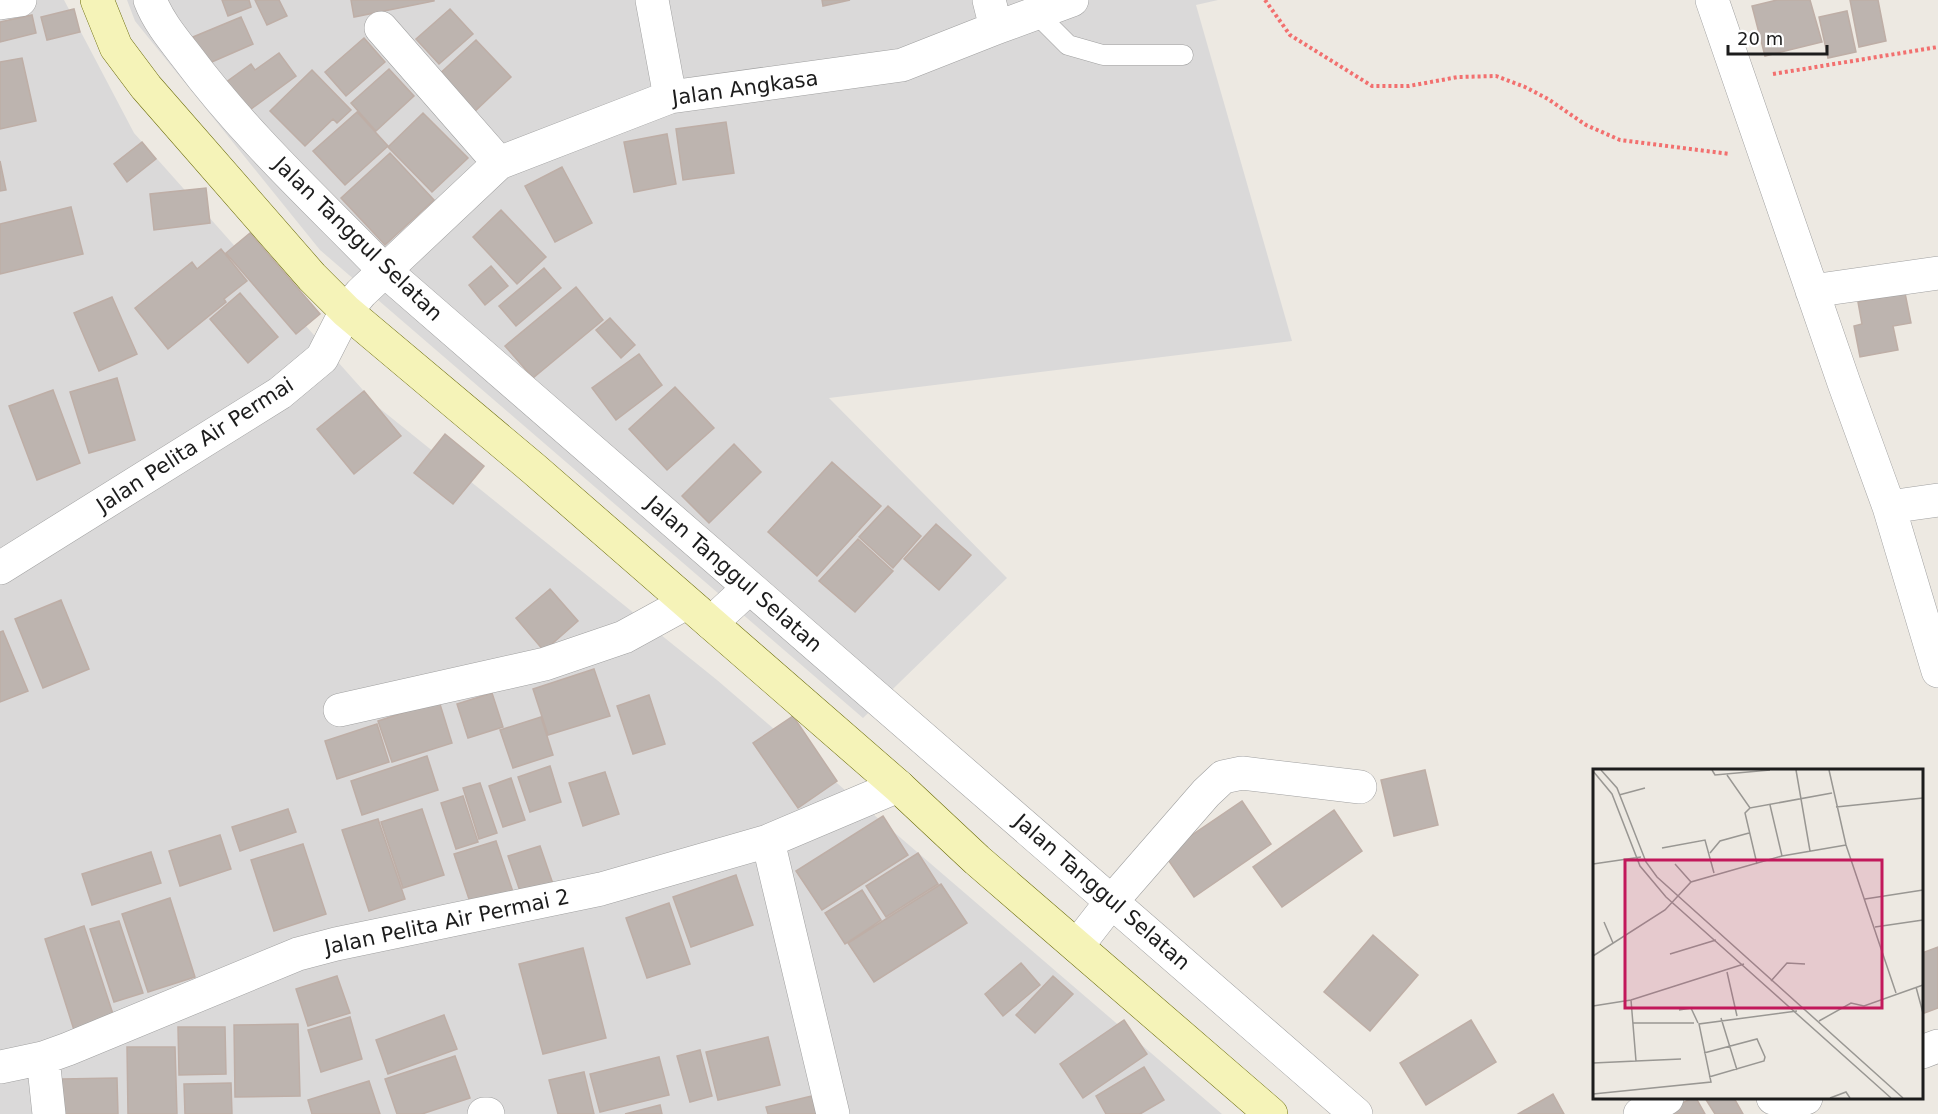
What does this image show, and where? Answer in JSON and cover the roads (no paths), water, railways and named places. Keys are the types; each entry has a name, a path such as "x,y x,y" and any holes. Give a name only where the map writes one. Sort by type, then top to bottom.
{"street":[{"path":"0,3 20,0"},
{"name":"Jalan Tanggul Selatan","path":"97,0 116,46 146,87 312,277 367,288 749,588 1356,1114"},
{"name":"Jalan Tanggul Selatan","path":"150,0 155,15 199,74 244,127 367,288 534,469 898,786 977,860 1271,1114"},
{"path":"652,0 670,97"},
{"name":"Jalan Angkasa","path":"367,288 499,163 670,97 902,65 992,14 1036,13 1072,0"},
{"path":"1712,0 1889,507 1938,671"},
{"path":"381,28 499,163"},
{"path":"1812,291 1938,273"},
{"name":"Jalan Pelita Air Permai","path":"0,568 288,387 322,358 367,288"},
{"path":"1889,507 1938,500"},
{"path":"339,710 545,664 698,613 749,588"},
{"path":"1077,946 1112,901 1206,793 1223,777 1242,773 1360,787"},
{"name":"Jalan Pelita Air Permai 2","path":"0,1067 43,1058 298,954 362,938 580,894 768,841 898,786"},
{"path":"768,841 834,1114"},
{"path":"1923,1052 1938,1046"},
{"path":"43,1058 49,1114"},
{"path":"1640,1114 1665,1099"},
{"path":"1779,1099 1791,1101 1801,1099"}],"lane":[{"path":"1036,13 1068,45 1103,55 1183,55"}]}
